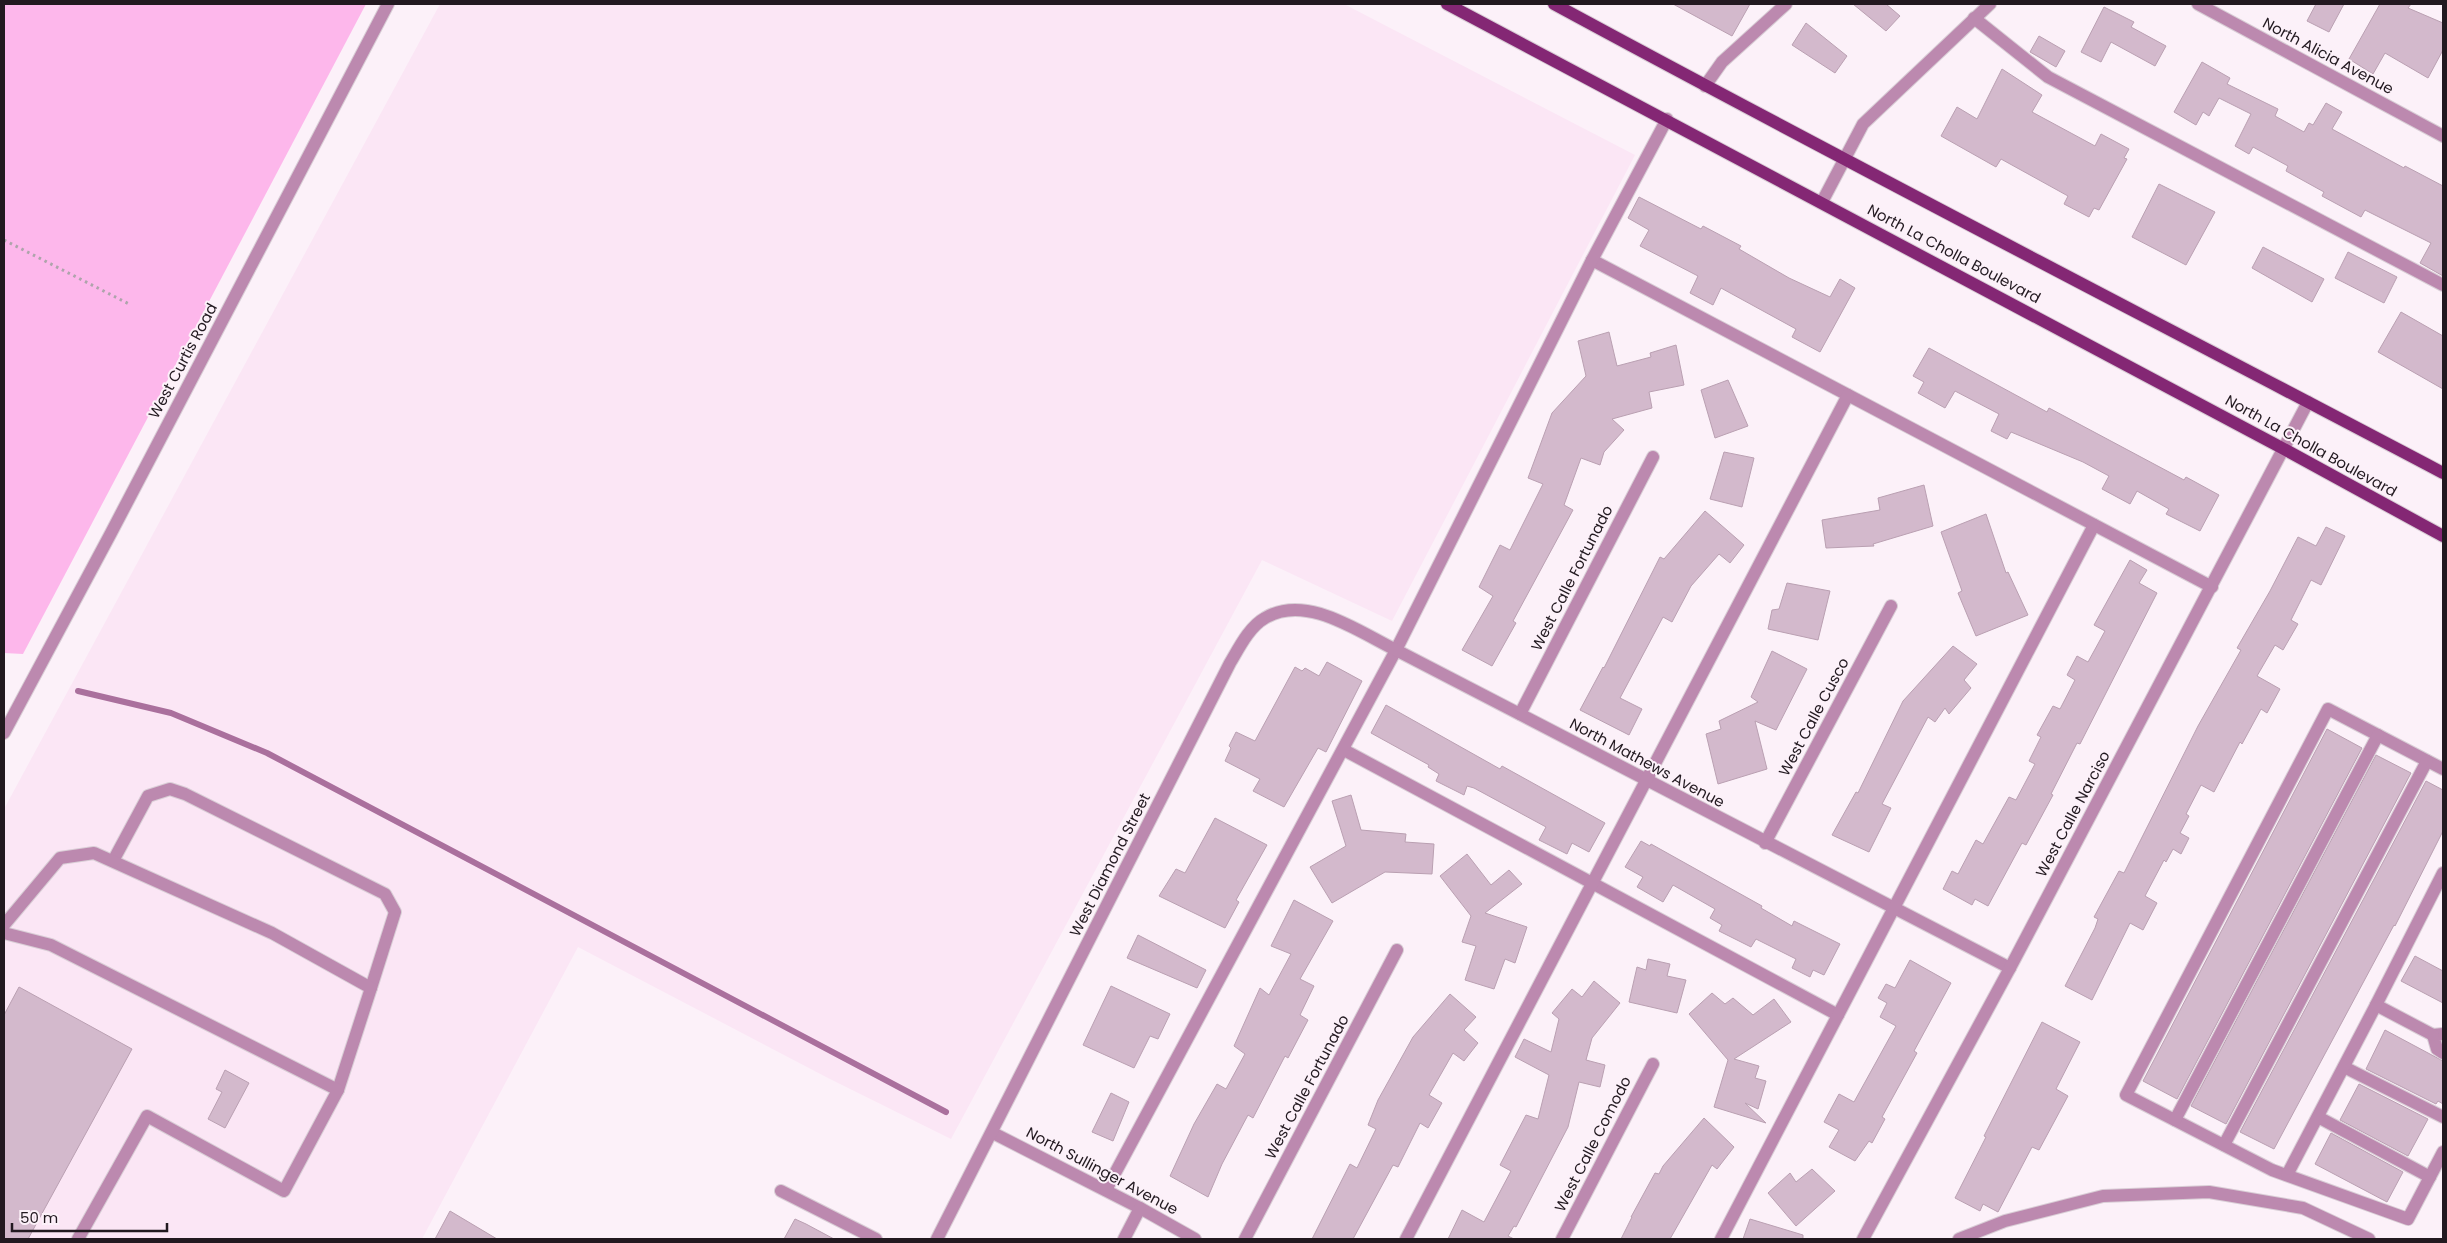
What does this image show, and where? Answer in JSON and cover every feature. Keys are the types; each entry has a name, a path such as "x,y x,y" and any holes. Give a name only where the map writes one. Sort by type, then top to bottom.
{"main road":[{"name":"North La Cholla Boulevard","path":"1447,4 1667,119 2443,536"},
{"path":"1554,4 1705,86 2443,473"}],"street":[{"name":"West Curtis Road","path":"4,733 116,524 388,4"},
{"path":"1705,86 1722,62 1786,4"},
{"path":"1822,202 1863,124 1990,4"},
{"name":"North Alicia Avenue","path":"2198,4 2443,136"},
{"path":"1974,18 2048,77 2443,285"},
{"path":"1106,1190 1344,750 1592,260 1667,119"},
{"path":"1592,260 2212,587"},
{"path":"1406,1239 1848,395"},
{"name":"West Calle Narciso","path":"1863,1239 2010,968 2212,587 2282,448 2308,402"},
{"name":"West Calle Fortunado","path":"1520,714 1653,458"},
{"path":"1721,1239 2094,525"},
{"name":"West Calle Cusco","path":"1765,843 1891,606"},
{"name":"North Mathews Avenue","path":"1264,618 1291,608 1317,612 1396,650 1765,843 2010,968"},
{"name":"West Diamond Street","path":"937,1239 993,1133 1230,663 1246,637 1264,618"},
{"path":"2443,769 2328,709 2126,1095 2272,1170 2408,1219 2443,1152"},
{"path":"2175,1120 2378,735"},
{"path":"1344,750 1838,1015"},
{"path":"2224,1145 2427,761"},
{"path":"78,1239 147,1116 284,1191 338,1090 396,912 385,894 185,794 170,789 148,796 113,861"},
{"path":"4,925 60,858 94,853 272,933 371,988"},
{"path":"2287,1175 2376,1006 2443,873"},
{"path":"4,933 51,945 338,1090"},
{"name":"West Calle Fortunado","path":"1245,1239 1397,950"},
{"path":"2376,1006 2438,1034 2437,1049 2443,1053"},
{"name":"West Calle Comodo","path":"1562,1239 1653,1064"},
{"path":"2344,1067 2443,1118"},
{"path":"2318,1117 2430,1177"},
{"name":"North Sullinger Avenue","path":"993,1133 1106,1190 1194,1239"},
{"path":"781,1191 876,1239"},
{"path":"1959,1239 2005,1221 2103,1196 2209,1192 2304,1208 2369,1239"},
{"path":"1124,1239 1140,1208"}],"path":[{"path":"4,240 131,305"}],"shaded area":[{"path":"4,4 366,4 23,654 4,653"},
{"path":"440,4 1344,4 1635,155 1392,621 1262,560 951,1139 828,1078 578,947 422,1239 4,1239 4,809"}],"building":[{"path":"1673,4 1750,4 1732,36"},
{"path":"1853,4 1886,4 1900,16 1886,31"},
{"path":"2316,4 2344,4 2329,32 2307,21"},
{"path":"2380,4 2411,4 2408,8 2443,23 2443,50 2428,78 2385,53 2373,74 2349,59"},
{"path":"2104,7 2134,22 2131,27 2166,46 2155,66 2111,42 2101,62 2081,52"},
{"path":"1806,23 1847,56 1835,73 1792,45"},
{"path":"2039,36 2065,51 2056,67 2030,52"},
{"path":"2202,62 2230,78 2227,84 2278,109 2275,116 2304,132 2309,123 2313,125 2326,103 2342,112 2332,129 2404,168 2405,166 2443,186 2443,276 2420,263 2431,243 2365,210 2361,217 2322,196 2324,192 2286,171 2288,166 2253,147 2249,154 2235,146 2251,114 2219,98 2209,116 2203,112 2196,125 2174,112"},
{"path":"2002,69 2042,95 2032,112 2095,146 2101,134 2129,149 2124,158 2127,159 2099,210 2094,208 2089,217 2064,204 2068,196 2001,159 1996,167 1941,136 1957,107 1977,119"},
{"path":"2159,184 2215,212 2186,265 2132,237"},
{"path":"1639,197 1701,229 1703,226 1741,246 1739,249 1789,278 1830,297 1840,279 1855,288 1820,352 1792,337 1796,329 1721,288 1713,305 1690,293 1698,276 1640,246 1649,230 1628,218"},
{"path":"2263,247 2324,279 2312,302 2252,268"},
{"path":"2348,252 2397,277 2384,303 2335,278"},
{"path":"2401,312 2443,336 2443,389 2378,352"},
{"path":"1609,332 1617,366 1651,357 1650,353 1676,345 1684,385 1649,392 1652,408 1612,419 1624,430 1604,452 1600,465 1581,458 1564,505 1573,510 1513,621 1516,623 1492,666 1462,650 1493,596 1479,587 1500,545 1510,550 1543,484 1528,478 1552,413 1586,376 1578,341"},
{"path":"1929,348 2047,412 2049,408 2184,480 2186,477 2219,495 2200,531 2166,514 2169,509 2137,491 2130,504 2102,489 2109,476 2083,462 2011,432 2007,439 1991,431 1999,414 1955,391 1945,408 1918,393 1924,382 1913,376"},
{"path":"1728,380 1748,426 1715,438 1701,390"},
{"path":"1724,452 1754,458 1742,507 1710,499"},
{"path":"1924,485 1933,526 1873,544 1874,546 1826,548 1822,520 1880,510 1878,498"},
{"path":"1705,511 1744,545 1730,563 1719,554 1691,586 1672,622 1663,617 1620,698 1642,709 1629,735 1580,710 1604,668 1660,557 1664,559"},
{"path":"1986,514 2006,573 2008,572 2028,615 1976,636 1958,593 1962,591 1941,532"},
{"path":"2326,527 2345,536 2321,585 2311,580 2291,620 2298,624 2283,650 2275,645 2257,676 2280,689 2267,713 2261,709 2242,744 2240,742 2214,792 2201,785 2186,814 2189,816 2180,833 2189,838 2181,854 2173,849 2166,862 2164,860 2145,896 2157,903 2143,930 2130,923 2092,1000 2065,986 2095,928 2098,919 2094,917 2119,871 2124,873 2198,726 2241,650 2237,648 2298,537 2316,546"},
{"path":"2130,560 2147,570 2139,583 2157,593 2080,744 2077,743 2051,794 2053,795 2026,845 2022,843 1988,906 1975,899 1972,905 1943,889 1952,871 1958,874 1976,840 1983,844 2009,797 2016,800 2035,764 2029,761 2041,737 2037,735 2053,706 2060,709 2075,680 2067,675 2077,656 2088,662 2105,631 2094,625"},
{"path":"1787,583 1830,591 1818,640 1768,629 1772,610 1779,609"},
{"path":"1953,646 1977,664 1964,680 1971,688 1949,714 1945,708 1935,722 1928,717 1882,804 1891,808 1869,852 1832,835 1856,792 1858,793 1903,701"},
{"path":"1772,651 1807,669 1776,730 1755,721 1767,769 1718,784 1706,734 1721,729 1719,721 1758,702 1751,697"},
{"path":"1327,662 1362,681 1326,752 1318,748 1284,807 1253,791 1260,779 1225,761 1231,748 1229,746 1236,732 1255,741 1295,667 1302,671 1305,668 1319,676"},
{"path":"1386,705 1500,769 1502,766 1605,823 1589,852 1572,843 1567,854 1539,840 1546,827 1474,788 1467,786 1464,795 1436,781 1439,774 1428,767 1429,765 1371,733"},
{"path":"2327,729 2362,748 2177,1099 2143,1081"},
{"path":"2376,755 2411,773 2226,1124 2191,1106"},
{"path":"2426,781 2443,790 2443,831 2395,926 2274,1149 2240,1132"},
{"path":"1351,795 1361,830 1406,834 1405,842 1434,844 1432,874 1385,872 1332,903 1310,867 1346,846 1332,801"},
{"path":"1215,818 1267,845 1236,900 1239,902 1225,928 1159,896 1176,869 1185,873"},
{"path":"1641,841 1650,846 1651,844 1762,906 1761,908 1792,926 1794,921 1840,944 1824,975 1813,970 1810,977 1792,968 1796,959 1756,939 1751,947 1719,931 1722,925 1710,918 1715,909 1673,885 1663,902 1637,887 1643,877 1625,867"},
{"path":"1467,854 1491,885 1509,870 1522,884 1485,913 1527,927 1515,963 1505,959 1494,989 1465,980 1476,946 1462,942 1471,916 1440,876"},
{"path":"1294,900 1333,921 1300,979 1314,986 1300,1015 1308,1020 1288,1058 1285,1056 1253,1118 1248,1115 1222,1164 1208,1197 1170,1176 1194,1124 1217,1084 1226,1089 1245,1054 1234,1046 1260,988 1269,995 1291,954 1271,946"},
{"path":"1138,935 1206,970 1197,988 1127,958"},
{"path":"2415,956 2443,971 2443,1003 2401,981"},
{"path":"1648,959 1670,964 1667,976 1686,980 1677,1013 1629,1002 1637,967 1646,970"},
{"path":"1910,960 1951,983 1914,1051 1917,1053 1882,1117 1885,1119 1872,1143 1869,1141 1855,1161 1829,1147 1839,1130 1824,1122 1839,1094 1854,1102 1896,1026 1880,1017 1887,1003 1878,998 1886,984 1895,988"},
{"path":"1594,981 1620,1003 1592,1038 1586,1060 1605,1065 1600,1087 1579,1082 1568,1127 1516,1227 1514,1226 1508,1236 1514,1239 1448,1239 1462,1210 1484,1222 1511,1171 1500,1165 1526,1115 1538,1119 1549,1075 1515,1057 1524,1039 1551,1052 1559,1019 1552,1013 1572,989 1582,997"},
{"path":"1111,986 1170,1014 1158,1039 1150,1036 1134,1068 1083,1045"},
{"path":"19,987 132,1049 28,1239 4,1239 4,1015"},
{"path":"1712,993 1725,1004 1733,998 1753,1015 1774,999 1791,1022 1734,1059 1759,1066 1755,1078 1766,1081 1758,1109 1745,1103 1766,1123 1714,1107 1728,1060 1689,1014"},
{"path":"1450,994 1476,1017 1464,1030 1478,1043 1464,1061 1453,1053 1429,1095 1442,1103 1428,1128 1420,1123 1398,1167 1393,1165 1353,1239 1312,1239 1350,1164 1357,1168 1376,1129 1368,1125 1378,1100 1413,1037"},
{"path":"2042,1022 2080,1042 2056,1089 2068,1096 2039,1150 2032,1147 1998,1212 1983,1204 1980,1211 1955,1198"},
{"path":"2385,1030 2443,1061 2443,1104 2438,1101 2436,1104 2366,1069"},
{"path":"225,1070 249,1083 225,1128 208,1119 222,1092 216,1089"},
{"path":"2359,1084 2428,1119 2408,1156 2340,1120"},
{"path":"1111,1093 1129,1102 1113,1141 1092,1132"},
{"path":"1704,1118 1734,1147 1717,1169 1712,1165 1670,1239 1621,1239 1655,1173 1659,1174 1663,1166"},
{"path":"2331,1133 2403,1172 2387,1202 2315,1164"},
{"path":"1812,1169 1835,1191 1796,1226 1768,1193 1790,1173 1796,1182"},
{"path":"450,1211 497,1239 435,1239"},
{"path":"795,1219 806,1224 834,1239 784,1239"},
{"path":"1750,1219 1803,1235 1803,1239 1743,1239"}],"waterway":[{"path":"78,691 171,713 267,753 946,1112"}]}
